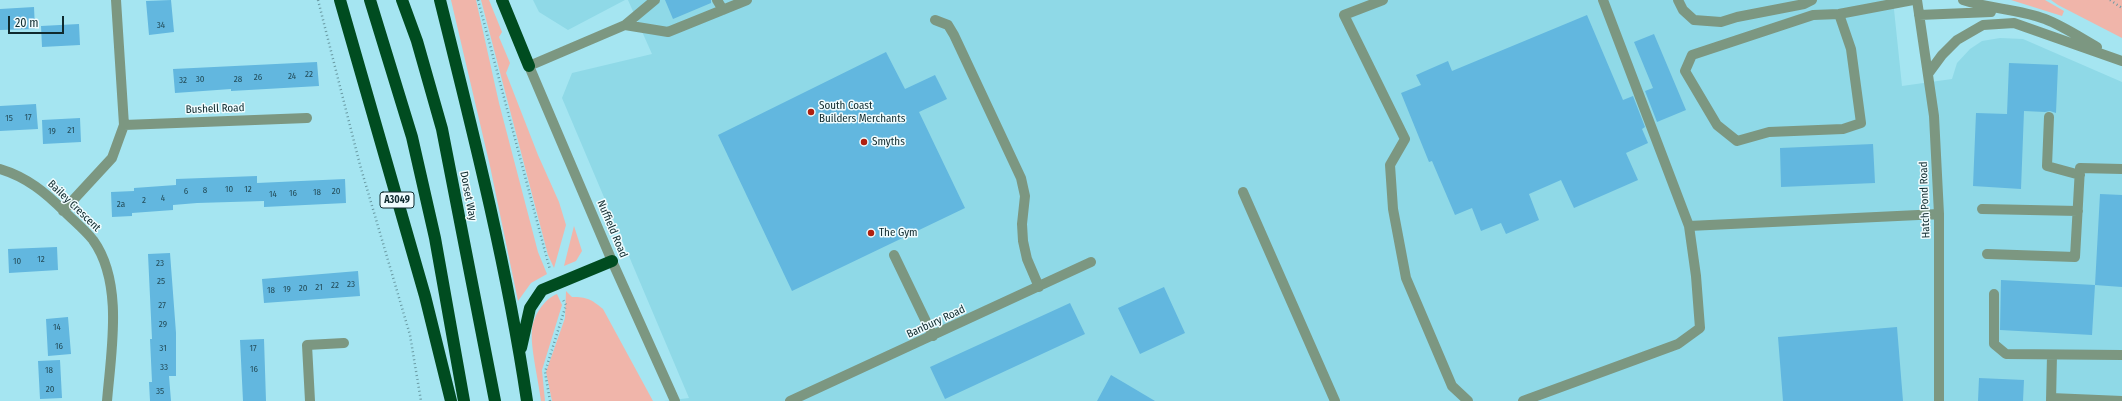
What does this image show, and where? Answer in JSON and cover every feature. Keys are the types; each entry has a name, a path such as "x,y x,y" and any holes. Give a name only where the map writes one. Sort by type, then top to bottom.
{"highway":[{"name":"A3049","path":"340,0 425,296 451,401"},
{"name":"A3049","path":"370,0 412,137 435,238 464,401"},
{"name":"Dorset Way","path":"402,0 417,41 442,129 495,401"},
{"path":"440,0 470,120 520,354 527,401"},
{"path":"502,0 529,66"},
{"path":"520,354 530,308 542,290 612,261"}],"street":[{"path":"64,211 112,158 124,125 116,0"},
{"path":"529,66 625,25 655,0"},
{"path":"717,0 723,10"},
{"path":"625,25 668,32 747,0"},
{"path":"1383,0 1344,15 1405,139 1390,164 1393,209 1406,278 1452,386 1468,401"},
{"path":"1523,401 1678,344 1700,328 1696,276 1689,226 1603,0"},
{"path":"1678,0 1682,10 1694,20 1721,22 1737,17 1804,4 1812,0"},
{"path":"1839,14 1851,49 1861,123 1843,129 1769,132 1737,142 1717,125 1685,71 1692,55 1813,15 1839,14 1913,0"},
{"name":"Hatch Pond Road","path":"1917,0 1934,116 1939,214 1939,401"},
{"path":"1963,0 1981,6 2017,11 2046,19 2122,61"},
{"path":"1919,15 2017,11"},
{"path":"935,20 948,25 954,35 1021,178 1025,196 1022,224 1023,241 1027,259 1039,287"},
{"path":"1928,74 1942,55 1957,40 1983,25 2014,23 2122,61"},
{"name":"Nuffield Road","path":"529,66 612,261 675,401"},
{"path":"2049,117 2047,166 2080,175"},
{"name":"Bushell Road","path":"124,125 307,118"},
{"path":"1987,254 2075,257 2080,168 2122,169"},
{"name":"Bailey Crescent","path":"0,169 32,182 93,240 103,260 111,287 114,311 107,401"},
{"path":"1243,192 1335,401"},
{"path":"1982,209 2078,211"},
{"path":"1689,226 1939,214"},
{"path":"894,256 933,336"},
{"name":"Banbury Road","path":"790,401 1039,287 1090,262"},
{"path":"1994,294 1994,344 2006,354 2122,355"},
{"path":"310,401 307,345 344,342"},
{"path":"2052,354 2051,399 2122,401"}],"path":[{"path":"318,0 360,165 410,335 421,401"},
{"path":"478,0 546,261 566,305 545,372 550,401"},
{"path":"2110,0 2122,8"}],"shaded area":[{"path":"451,0 476,0 499,103 538,252 547,274 531,283 518,301 490,166"},
{"path":"481,0 489,0 502,32 499,37 510,63 506,73 538,155 559,202 566,225 554,268 548,255"},
{"path":"533,0 625,0 568,30 539,12"},
{"path":"628,0 1893,0 1902,86 1952,79 1957,63 1970,49 1982,41 2000,38 2023,39 2122,82 2122,401 664,401 689,398 562,98 572,73 652,54"},
{"path":"2011,0 2045,0 2064,11 2062,16"},
{"path":"2051,0 2122,0 2122,38 2058,5"},
{"path":"574,226 582,251 576,261 564,266"},
{"path":"566,291 572,297 589,299 603,309 653,401 552,401 546,372 565,318"},
{"path":"557,294 562,305 542,370 545,401 541,401 533,355 532,330 534,319 540,309 552,296"}],"building":[{"path":"171,0 174,32 149,35 146,1"},
{"path":"665,0 711,0 711,3 673,19"},
{"path":"34,7 35,29 0,30 0,9"},
{"path":"1587,15 1623,100 1633,96 1645,127 1642,129 1648,143 1626,153 1638,180 1574,208 1561,180 1529,194 1539,220 1506,234 1501,223 1481,231 1472,208 1455,215 1432,161 1429,162 1401,93 1421,85 1416,75 1448,61 1452,71"},
{"path":"79,24 80,45 42,47 41,26"},
{"path":"1654,34 1686,110 1657,122 1645,91 1653,88 1634,42"},
{"path":"886,52 905,89 935,75 947,99 919,112 965,208 792,291 718,135"},
{"path":"317,62 319,86 231,91 231,89 175,93 173,69"},
{"path":"2009,63 2058,65 2056,113 2050,111 2024,111 2021,189 1973,186 1976,113 2007,114"},
{"path":"36,104 38,129 0,131 0,106"},
{"path":"80,118 81,142 43,144 42,120"},
{"path":"1873,144 1875,183 1781,187 1780,148"},
{"path":"257,176 257,183 345,179 346,203 264,207 264,201 197,203 173,205 173,210 132,213 132,216 112,217 111,192 134,191 134,188 176,185 176,179"},
{"path":"2100,194 2122,195 2122,287 2095,285"},
{"path":"57,247 58,270 9,273 8,249"},
{"path":"170,253 176,333 176,376 169,376 171,401 150,401 149,382 152,382 150,339 152,339 148,254"},
{"path":"358,271 360,296 264,303 262,279"},
{"path":"2001,280 2095,285 2092,335 2000,330"},
{"path":"1164,287 1185,333 1140,354 1118,308"},
{"path":"1070,303 1085,334 945,399 930,367"},
{"path":"68,317 71,354 48,356 46,319"},
{"path":"1897,327 1903,401 1783,401 1778,337"},
{"path":"264,339 266,401 243,401 240,340"},
{"path":"60,360 62,398 40,399 38,361"},
{"path":"1111,375 1123,382 1155,401 1097,401"},
{"path":"1979,378 2024,380 2023,401 1978,401"}],"place":[{"name":"South Coast Builders Merchants","path":"811,112"},
{"name":"Smyths","path":"864,142"},
{"name":"The Gym","path":"871,233"}]}
